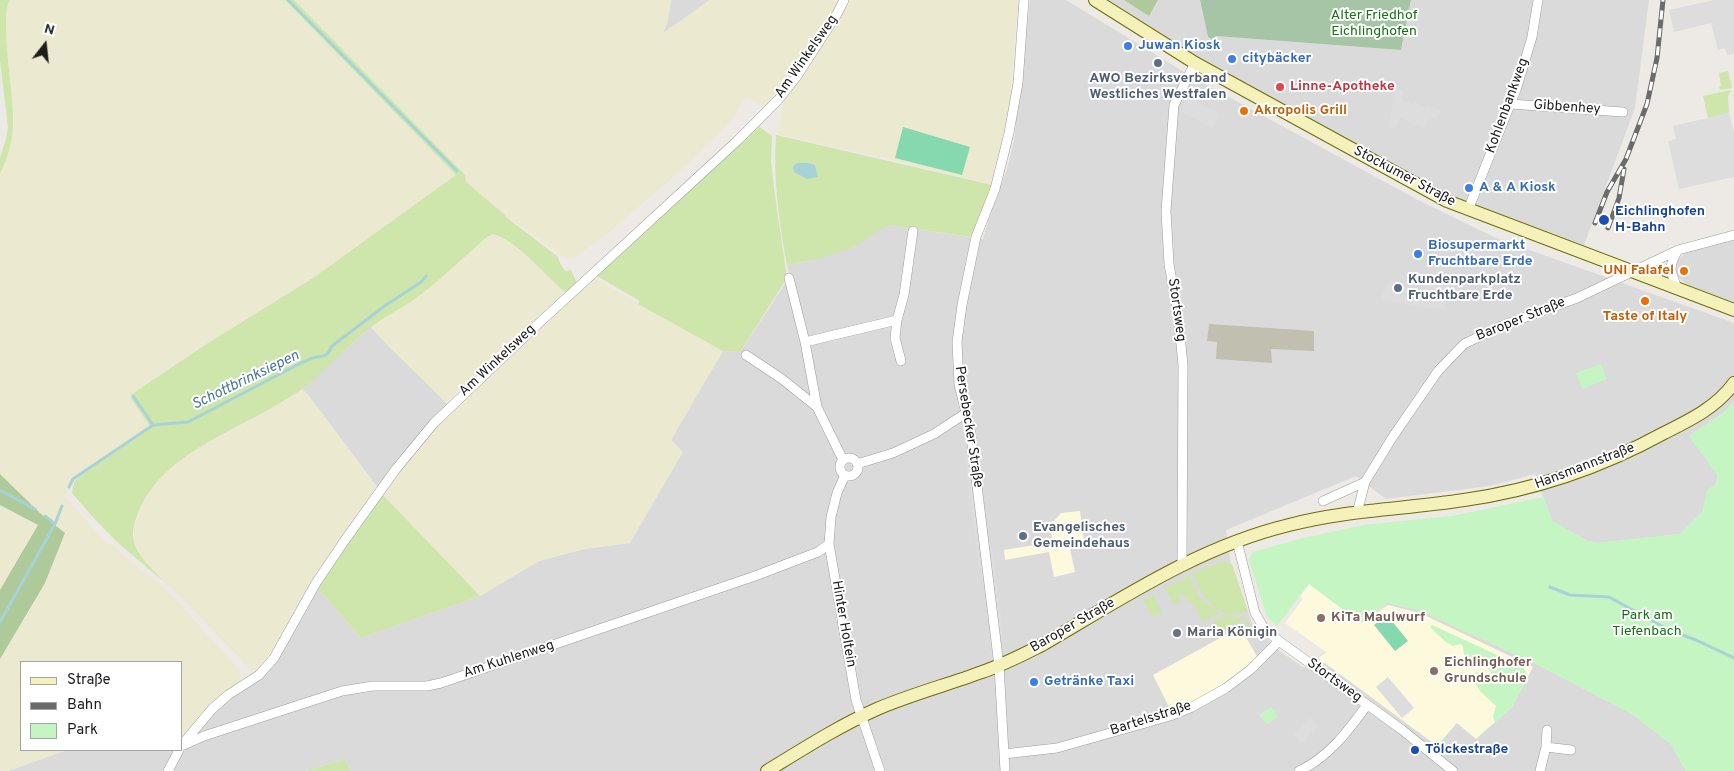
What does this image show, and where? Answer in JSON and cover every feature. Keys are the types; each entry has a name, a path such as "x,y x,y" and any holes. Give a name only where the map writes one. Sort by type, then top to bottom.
{"main road":[{"name":"Stockumer Straße","path":"1095,0 1195,63 1447,201 1734,310"},
{"name":"Hansmannstraße","path":"1357,513 1466,500 1527,488 1559,479 1632,449 1671,430 1712,406 1734,383"},
{"name":"Baroper Straße","path":"767,771 812,743 862,716 917,694 999,666 1042,645 1182,564 1210,551 1289,525 1357,513"}],"street":[{"name":"Am Winkelsweg","path":"182,745 212,709 228,695 259,675 274,658 316,583 345,540 396,469 434,423 537,325 737,141 778,99 796,76 837,14 844,0"},
{"name":"Persebecker Straße","path":"1005,771 999,666 970,428 959,385 957,357 958,329 976,237 994,189 1009,133 1018,83 1024,0"},
{"name":"Kohlenbankweg","path":"1468,210 1511,104 1532,37 1538,0"},
{"name":"Stortsweg","path":"1182,564 1183,365 1178,315 1168,256 1166,211 1168,164 1174,105 1195,63"},
{"name":"Gibbenhey","path":"1511,104 1623,112"},
{"path":"901,361 896,338 897,320 904,295 914,231"},
{"name":"Baroper Straße","path":"1357,513 1365,482 1392,438 1438,371 1460,347 1479,336 1576,298 1678,250 1734,235"},
{"path":"1677,288 1670,270 1678,250"},
{"name":"Hinter Holtein","path":"789,278 805,342 817,407 843,460 840,468 845,475 850,476 854,473 857,469 857,464 893,453 934,434 966,413"},
{"path":"805,342 897,320"},
{"name":"Hinter Holtein","path":"746,355 817,407"},
{"path":"843,460 851,458 857,464"},
{"name":"Hinter Holtein","path":"845,475 837,493 831,517 829,544 856,700 880,771"},
{"path":"1323,501 1365,482"},
{"name":"Stortsweg","path":"1236,541 1255,613 1264,628 1279,641 1418,742 1453,771"},
{"name":"Am Kuhlenweg","path":"182,746 204,736 342,691 373,686 427,686 441,683 762,574 818,552 829,544"},
{"name":"Bartelsstraße","path":"1004,754 1057,748 1170,716 1192,707 1226,688 1250,670 1279,641"},
{"path":"1299,771 1328,753 1348,731 1367,705"},
{"path":"1540,771 1546,747 1546,730"},
{"path":"1546,747 1571,750"},
{"path":"168,771 178,751"}],"shaded area":[{"path":"671,0 710,0 662,34 667,24"},
{"path":"1030,0 1066,0 1194,78 1416,199 1496,238 1734,323 1734,402 1723,413 1689,436 1718,475 1716,484 1707,491 1703,511 1680,534 1598,543 1588,541 1552,521 1535,474 1490,486 1386,499 1356,476 1226,530 1231,565 1252,623 1278,650 1304,668 1388,603 1421,611 1540,666 1632,714 1671,744 1686,771 350,771 345,759 306,771 8,771 64,751 184,751 214,709 260,679 317,587 361,638 480,596 539,561 584,549 630,543 671,440 723,351 740,352 790,276 787,265 804,262 853,247 880,228 894,226 983,239 1007,169 1014,140"},
{"path":"1108,0 1200,0 1208,37 1212,39 1216,36 1401,50 1411,0 1649,0 1635,108 1584,245 1455,197 1316,124 1187,50"},
{"path":"1714,0 1734,0 1734,54 1727,55 1725,48 1718,50 1711,23 1674,32 1669,10"},
{"path":"1165,63 1181,72 1174,85 1157,76"},
{"path":"1396,88 1404,92 1401,99 1413,105 1414,102 1441,111 1437,120 1432,117 1426,122 1423,129 1401,118 1394,129 1388,126"},
{"path":"1187,96 1220,114 1213,128 1180,111"},
{"path":"1729,113 1734,133 1734,177 1679,189 1668,141 1676,139 1673,126"},
{"path":"1734,240 1734,302 1688,286 1677,276 1674,269 1675,262 1685,253"},
{"name":"Kundenparkplatz Fruchtbare Erde","path":"1433,271 1442,271 1445,310 1380,300 1391,278 1420,294"},
{"path":"1209,324 1314,331 1314,351 1271,349 1272,363 1216,359 1217,342 1207,341"},
{"path":"371,327 449,406 378,488 302,389"},
{"path":"968,450 982,569 978,565 967,476 965,456"},
{"path":"1080,511 1084,541 1069,544 1075,572 1054,577 1049,552 1005,560 1004,550 1047,543 1047,540 1052,539 1049,522 1054,521 1061,513"},
{"path":"989,546 993,550 1003,634 1000,640"},
{"name":"Eichlinghofer Grundschule","path":"1309,584 1361,623 1388,605 1420,613 1533,667 1512,707 1476,739 1457,723 1437,746 1318,658 1326,652 1285,623 1303,599 1300,596"},
{"name":"Maria Königin","path":"1240,627 1258,658 1216,689 1171,711 1153,675"},
{"path":"1388,677 1414,708 1402,718 1376,687"},
{"path":"1310,718 1318,726 1301,743 1293,735"}],"green space":[{"path":"0,0 9,0 6,26 13,122 10,149 0,174 0,158 8,128 0,60"},
{"path":"9,0 285,0 457,175 313,278 208,343 132,394 131,396 151,428 71,484 65,497 100,536 101,540 115,546 125,557 157,582 180,604 239,670 242,681 209,704 182,737 182,661 20,661 20,751 64,751 8,771 0,771 0,659 45,583 65,534 41,514 0,474 0,174 10,148 14,121 5,28"},
{"path":"285,0 294,0 465,175 466,182 506,217 558,257 565,271 571,270 577,284 565,292 511,243 493,234 487,237 415,299 370,328 300,391 193,451 173,466 156,483 143,503 134,526 133,535 137,550 163,581 117,542 72,493 74,482 79,477 151,428 131,398 132,394 208,343 313,278 456,175"},
{"path":"294,0 671,0 667,24 663,33 710,0 833,0 839,3 790,76 765,106 747,97 744,99 729,124 687,165 608,233 576,257 567,259 504,214 466,182 465,175"},
{"path":"848,0 1018,0 1009,110 991,185 894,160 777,134 784,99"},
{"path":"1124,0 1158,0 1149,16"},
{"name":"Alter Friedhof Eichlinghofen","path":"1200,0 1411,0 1401,50 1216,36 1213,40 1208,37"},
{"path":"1728,71 1732,88 1720,90 1719,73"},
{"path":"1731,90 1728,97 1729,113 1708,118 1703,96"},
{"path":"757,125 772,136 771,162 787,278 740,352 723,351 638,304 640,301 595,275"},
{"path":"903,127 970,147 962,175 895,158"},
{"path":"776,135 992,185 972,237 894,226 877,231 859,244 845,250 821,258 787,265 777,200 775,168"},
{"path":"493,234 512,244 565,292 446,402 371,327 414,299"},
{"path":"593,278 723,351 671,440 683,452 630,543 584,549 539,561 480,596 381,493 452,409"},
{"path":"1601,364 1607,379 1582,389 1576,373"},
{"path":"302,389 376,487 311,584 272,650 252,671 143,560 134,540 134,528 144,501 151,489 168,469 206,443 243,424"},
{"name":"Park am Tiefenbach","path":"1734,402 1734,771 1686,771 1671,744 1632,714 1540,666 1421,611 1388,603 1361,623 1309,584 1277,626 1266,614 1249,560 1253,552 1299,539 1363,525 1452,516 1543,497 1552,521 1588,541 1598,543 1680,534 1703,511 1707,490 1716,484 1718,476 1689,436 1723,413"},
{"path":"0,474 41,514 65,533 45,583 0,659 0,590 38,525 0,505"},
{"path":"381,493 480,596 361,638 317,587"},
{"path":"0,505 39,525 0,590"},
{"path":"1222,561 1232,564 1248,611 1228,614 1220,611 1206,599 1196,582 1192,573"},
{"path":"1189,575 1199,597 1219,613 1203,622 1191,601 1189,602 1182,593 1178,595 1181,601 1174,605 1165,588 1179,580 1180,582"},
{"path":"1153,595 1162,612 1152,617 1143,600"},
{"path":"1224,615 1238,618 1246,617 1253,629 1250,630 1244,619 1219,633 1213,622"},
{"path":"1387,615 1408,641 1395,651 1374,625"},
{"path":"1432,625 1523,667 1528,676 1512,707 1495,723 1493,717 1496,706 1481,692 1470,676 1477,672 1489,678 1491,673 1487,667 1479,665 1477,661 1464,655 1463,646 1460,644 1453,646 1446,642 1430,627"},
{"path":"1271,707 1278,717 1267,724 1259,715"},
{"path":"345,759 350,771 306,771"}],"water":[{"path":"799,163 815,165 818,177 807,179 794,172 793,167"}],"waterway":[{"name":"Schottbrinksiepen","path":"288,0 457,171"},
{"name":"Schottbrinksiepen","path":"69,487 73,479 153,425 188,422 297,365 326,355 332,346 386,305 421,282 426,276"},
{"path":"133,396 153,425"},
{"path":"0,490 35,509"},
{"path":"0,622 55,524 62,506"},
{"path":"45,516 55,524"},
{"path":"1550,587 1570,595 1609,597 1669,630 1734,658"}],"railway":[{"path":"1595,223 1607,192 1626,159 1647,104 1657,58 1663,0"},
{"path":"1608,228 1619,198 1624,169"}],"place":[{"name":"Juwan Kiosk","path":"1128,46"},
{"name":"citybäcker","path":"1232,59"},
{"name":"AWO Bezirksverband Westliches Westfalen","path":"1158,63"},
{"name":"Linne-Apotheke","path":"1280,87"},
{"name":"Akropolis Grill","path":"1244,111"},
{"name":"A & A Kiosk","path":"1469,188"},
{"name":"Eichlinghofen H-Bahn","path":"1604,220"},
{"name":"Biosupermarkt Fruchtbare Erde","path":"1418,254"},
{"name":"UNI Falafel","path":"1684,271"},
{"name":"Kundenparkplatz Fruchtbare Erde","path":"1398,288"},
{"name":"Taste of Italy","path":"1645,301"},
{"name":"Evangelisches Gemeindehaus","path":"1023,536"},
{"name":"KiTa Maulwurf","path":"1321,618"},
{"name":"Maria Königin","path":"1177,633"},
{"name":"Eichlinghofer Grundschule","path":"1434,671"},
{"name":"Getränke Taxi","path":"1034,682"},
{"name":"Tölckestraße","path":"1415,750"}]}
